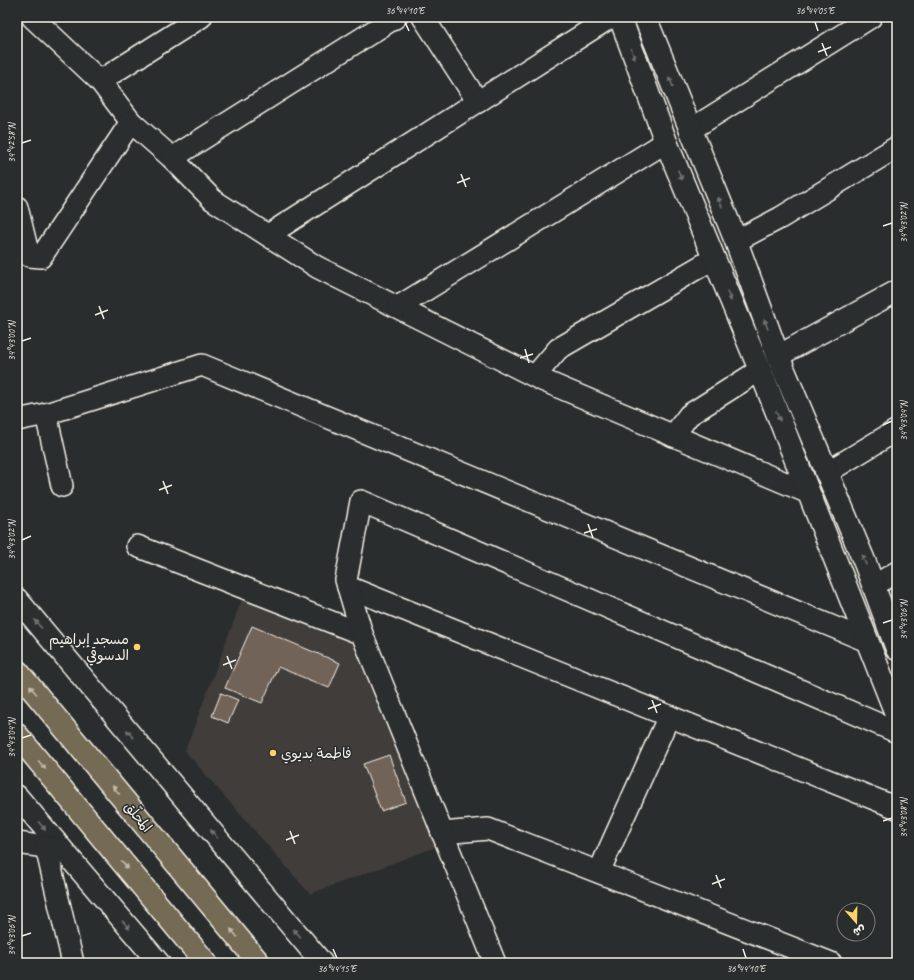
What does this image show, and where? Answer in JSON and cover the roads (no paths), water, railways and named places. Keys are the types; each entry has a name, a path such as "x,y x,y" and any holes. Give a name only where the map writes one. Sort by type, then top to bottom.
{"main road":[{"name":"المحلّق","path":"17,671 259,963"},
{"path":"17,735 206,963"}],"street":[{"path":"32,17 100,81 131,122 172,158 213,200 317,267 535,376 809,493"},
{"path":"100,81 201,17"},
{"path":"172,158 396,17"},
{"path":"424,17 478,102"},
{"path":"268,235 611,17"},
{"path":"620,17 666,142 760,370 897,716"},
{"path":"645,17 736,241 778,356 873,586 897,649"},
{"path":"690,130 871,17"},
{"path":"17,208 29,256 41,257 131,122"},
{"path":"398,307 666,142"},
{"path":"736,241 780,218 897,147"},
{"path":"535,376 558,349 714,259"},
{"path":"778,356 897,291"},
{"path":"17,420 46,414 202,365 867,641"},
{"path":"673,436 689,415 760,370"},
{"path":"46,414 62,486"},
{"path":"826,473 897,430"},
{"path":"495,963 362,634 348,587 346,580 361,501 897,732"},
{"path":"137,546 362,634"},
{"path":"873,586 897,572"},
{"path":"348,587 897,808"},
{"path":"17,599 322,963"},
{"path":"599,872 669,716"},
{"path":"17,796 54,848 159,963"},
{"path":"442,833 488,829 831,963"},
{"path":"17,843 54,848"},
{"path":"54,848 73,963"}],"place":[{"name":"مسجد إبراهيم الدسوقي","path":"137,647"},
{"name":"فاطمة بديوي","path":"273,753"}]}
